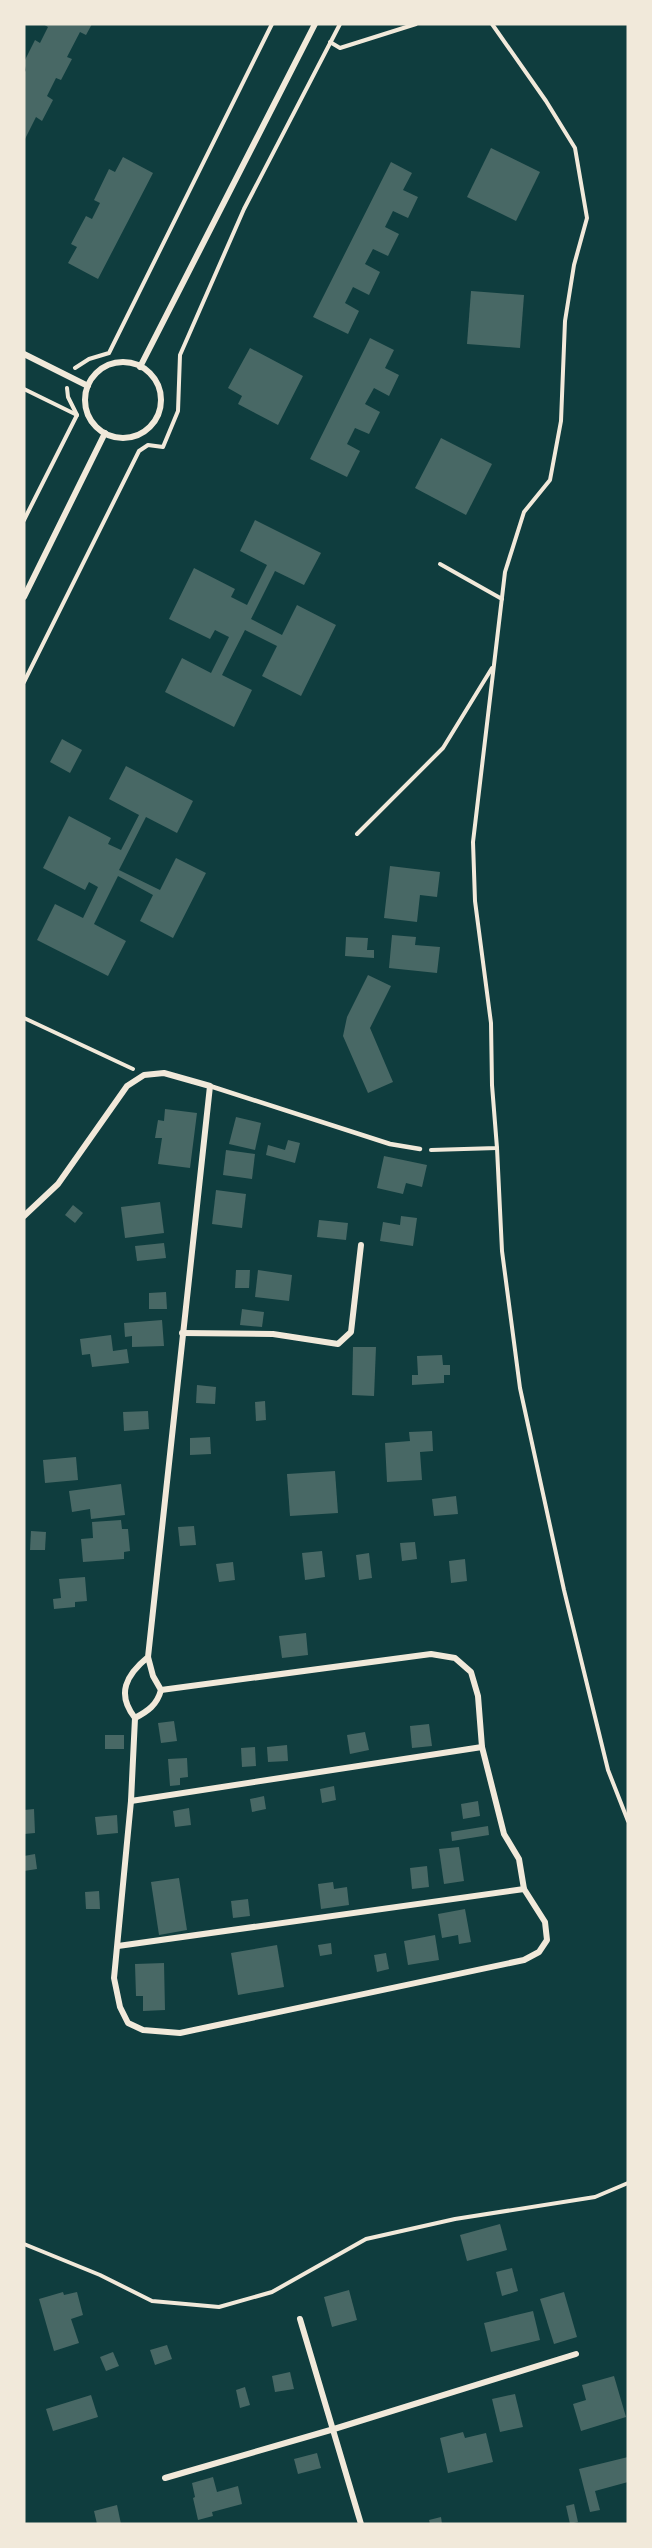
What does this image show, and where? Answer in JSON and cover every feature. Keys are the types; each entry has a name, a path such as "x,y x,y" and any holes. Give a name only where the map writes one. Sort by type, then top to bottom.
{"street":[{"path":"140,367 315,24"},
{"path":"24,354 88,386"},
{"path":"130,363 140,367 155,381 159,390 161,400 155,420 138,435 127,438 105,433 89,418 86,397 88,386 101,370 110,365 130,363"},
{"path":"24,597 105,433"},
{"path":"24,1216 58,1184 127,1086 144,1075 164,1072 210,1086 147,1657 153,1676 161,1690 159,1699 151,1709 135,1718"},
{"path":"182,1333 273,1334 338,1344 351,1332 361,1245"},
{"path":"147,1657 134,1668 124,1695 128,1708 135,1718 131,1801 114,1978 120,2007 128,2023 143,2030 180,2033 524,1960 539,1952 547,1940 545,1922 524,1889 519,1859 504,1834 482,1747 478,1696 471,1672 455,1658 431,1654 161,1690"},
{"path":"131,1801 482,1747"},
{"path":"118,1946 524,1889"},
{"path":"300,2319 361,2524"},
{"path":"165,2478 334,2429 576,2354"}],"lane":[{"path":"210,1086 390,1144 420,1149"}],"path":[{"path":"77,415 68,397 66,386 70,377 76,367 82,363 109,353 272,24"},
{"path":"24,682 139,450 148,445 163,447 178,411 180,355 244,209 340,24"},
{"path":"330,42 340,48 416,24"},
{"path":"492,24 546,101 575,148 587,218 574,265 565,321 561,421 550,480 524,512 505,572 473,842 475,901 491,1023 492,1085 502,1251 520,1388 564,1590 608,1770 628,1821"},
{"path":"24,389 77,415"},
{"path":"24,520 77,415"},
{"path":"440,564 502,599"},
{"path":"357,834 444,748 494,665"},
{"path":"24,1018 144,1075"},
{"path":"420,1149 497,1148"},
{"path":"24,2244 100,2275 152,2301 219,2307 272,2292 366,2239 455,2219 595,2197 628,2182"}],"building":[{"path":"43,24 92,24 86,35 80,32 67,57 72,59 61,80 56,78 47,96 53,100 42,121 36,117 24,141 24,74 26,70 24,62 35,40 40,43 48,27"},
{"path":"491,148 540,172 516,221 467,197"},
{"path":"123,157 153,173 98,279 68,263 77,247 71,244 86,216 92,219 100,203 94,200 109,169 115,172"},
{"path":"391,162 412,173 403,190 418,197 408,218 393,211 385,227 399,234 388,256 373,249 365,264 380,272 369,295 353,287 345,303 359,311 348,334 313,317"},
{"path":"471,291 524,295 520,348 467,344"},
{"path":"370,338 394,350 385,368 399,375 389,396 374,388 365,404 380,412 369,434 355,428 347,444 360,451 347,477 310,459"},
{"path":"250,348 303,376 278,425 238,404 242,396 228,388"},
{"path":"441,438 492,464 466,515 415,488"},
{"path":"255,520 321,553 304,585 275,571 251,619 282,635 297,605 336,625 301,696 262,676 277,646 245,630 222,675 252,690 234,727 165,692 182,658 211,673 229,637 215,630 210,639 169,619 194,568 235,589 231,597 247,605 267,565 240,551"},
{"path":"62,739 82,750 70,773 50,762"},
{"path":"126,766 193,801 177,833 146,817 119,870 160,890 176,858 206,873 173,938 140,921 153,895 118,876 94,924 126,941 108,976 37,940 55,904 83,918 98,887 89,882 85,890 43,868 69,816 111,838 108,844 121,850 139,815 109,799"},
{"path":"390,866 440,872 437,897 420,895 417,922 384,918"},
{"path":"392,935 416,937 415,945 440,947 437,973 389,968"},
{"path":"346,937 368,938 367,950 374,950 374,958 345,956"},
{"path":"368,975 391,986 370,1028 393,1082 368,1093 343,1036 347,1017"},
{"path":"165,1109 197,1113 190,1168 158,1164 162,1138 155,1138 158,1120 164,1121"},
{"path":"236,1117 261,1123 255,1150 229,1144"},
{"path":"288,1140 300,1143 295,1163 266,1155 268,1145 285,1150"},
{"path":"226,1150 255,1154 252,1179 223,1175"},
{"path":"384,1156 427,1165 422,1187 406,1183 403,1194 377,1188"},
{"path":"216,1190 246,1194 242,1228 212,1224"},
{"path":"160,1202 164,1233 125,1238 121,1207"},
{"path":"73,1205 83,1213 75,1223 65,1215"},
{"path":"401,1216 417,1218 413,1246 380,1241 383,1222 400,1225"},
{"path":"319,1220 348,1223 346,1240 317,1237"},
{"path":"164,1243 166,1258 137,1261 135,1246"},
{"path":"236,1270 250,1270 249,1288 235,1288"},
{"path":"258,1270 292,1275 289,1301 255,1297"},
{"path":"166,1292 167,1309 149,1309 149,1293"},
{"path":"242,1309 264,1312 262,1327 240,1325"},
{"path":"162,1320 164,1346 132,1347 132,1336 125,1337 124,1323"},
{"path":"111,1335 113,1351 127,1349 129,1363 92,1367 90,1354 82,1355 80,1339"},
{"path":"353,1347 376,1347 374,1396 352,1395"},
{"path":"442,1355 443,1365 450,1365 450,1375 444,1375 444,1383 412,1385 412,1375 418,1375 417,1356"},
{"path":"197,1385 216,1387 215,1404 196,1403"},
{"path":"265,1401 266,1420 256,1421 255,1402"},
{"path":"148,1411 149,1429 124,1431 123,1412"},
{"path":"432,1431 433,1451 420,1452 422,1480 387,1482 385,1443 410,1441 409,1432"},
{"path":"210,1437 211,1454 190,1455 190,1438"},
{"path":"76,1457 78,1480 45,1483 43,1460"},
{"path":"335,1471 338,1513 290,1516 287,1474"},
{"path":"121,1484 125,1515 91,1519 90,1509 72,1512 69,1491"},
{"path":"456,1496 458,1514 434,1516 432,1499"},
{"path":"121,1520 122,1529 128,1529 130,1551 124,1552 124,1559 83,1562 81,1539 93,1538 92,1522"},
{"path":"194,1526 196,1545 180,1546 178,1527"},
{"path":"31,1531 46,1532 45,1550 30,1550"},
{"path":"415,1542 417,1559 402,1561 400,1543"},
{"path":"322,1551 325,1577 305,1580 302,1553"},
{"path":"369,1553 372,1578 359,1580 356,1555"},
{"path":"465,1559 467,1581 451,1583 449,1561"},
{"path":"233,1562 235,1580 219,1582 216,1564"},
{"path":"85,1577 87,1601 75,1602 75,1607 54,1609 53,1599 61,1598 59,1579"},
{"path":"306,1633 308,1655 282,1658 279,1636"},
{"path":"174,1721 177,1741 161,1743 158,1723"},
{"path":"429,1724 432,1746 412,1748 410,1726"},
{"path":"365,1732 369,1750 350,1754 347,1735"},
{"path":"105,1735 124,1735 124,1749 105,1749"},
{"path":"287,1745 288,1761 268,1762 267,1747"},
{"path":"255,1747 256,1766 242,1767 241,1748"},
{"path":"187,1758 188,1777 180,1778 180,1785 170,1786 168,1759"},
{"path":"334,1786 336,1800 322,1803 320,1789"},
{"path":"264,1796 266,1809 252,1812 250,1799"},
{"path":"478,1801 480,1816 463,1819 461,1804"},
{"path":"189,1808 191,1825 175,1827 173,1811"},
{"path":"34,1809 35,1833 24,1834 24,1810"},
{"path":"117,1815 118,1833 97,1835 95,1817"},
{"path":"488,1826 489,1835 452,1841 451,1832"},
{"path":"459,1847 464,1881 444,1884 439,1849"},
{"path":"35,1854 37,1869 24,1871 24,1856"},
{"path":"427,1866 429,1887 412,1889 410,1868"},
{"path":"179,1878 187,1930 159,1935 151,1882"},
{"path":"333,1882 334,1889 347,1887 349,1905 321,1909 318,1884"},
{"path":"99,1891 100,1909 86,1909 85,1892"},
{"path":"248,1899 250,1916 233,1918 231,1901"},
{"path":"465,1909 471,1942 459,1944 458,1935 442,1938 438,1914"},
{"path":"435,1935 439,1960 408,1965 404,1941"},
{"path":"331,1943 332,1954 320,1956 318,1945"},
{"path":"277,1945 284,1987 238,1995 231,1953"},
{"path":"386,1953 389,1969 377,1972 374,1955"},
{"path":"164,1963 165,2010 143,2011 143,1996 136,1996 135,1964"},
{"path":"500,2224 507,2250 467,2261 460,2235"},
{"path":"512,2268 518,2291 502,2296 496,2272"},
{"path":"349,2290 357,2320 332,2327 324,2297"},
{"path":"63,2292 64,2295 77,2292 83,2315 71,2319 79,2343 54,2351 39,2299"},
{"path":"564,2292 577,2337 554,2344 540,2299"},
{"path":"533,2311 540,2340 491,2352 484,2323"},
{"path":"167,2345 172,2359 155,2365 150,2350"},
{"path":"113,2352 119,2366 106,2371 100,2357"},
{"path":"290,2372 294,2389 275,2392 272,2376"},
{"path":"614,2376 626,2417 581,2431 573,2404 586,2400 582,2385"},
{"path":"245,2387 250,2405 240,2408 236,2390"},
{"path":"515,2394 523,2427 500,2432 492,2399"},
{"path":"91,2395 98,2417 53,2431 46,2409"},
{"path":"463,2432 465,2438 486,2433 493,2462 448,2473 440,2438"},
{"path":"317,2453 321,2468 298,2474 294,2459"},
{"path":"628,2457 628,2482 595,2491 600,2510 590,2512 579,2469"},
{"path":"213,2477 217,2492 238,2486 242,2504 212,2512 213,2516 198,2520 192,2483"},
{"path":"574,2504 578,2522 570,2524 566,2506"},
{"path":"117,2505 121,2524 97,2524 94,2511"},
{"path":"441,2517 442,2524 430,2524 429,2520"}]}
